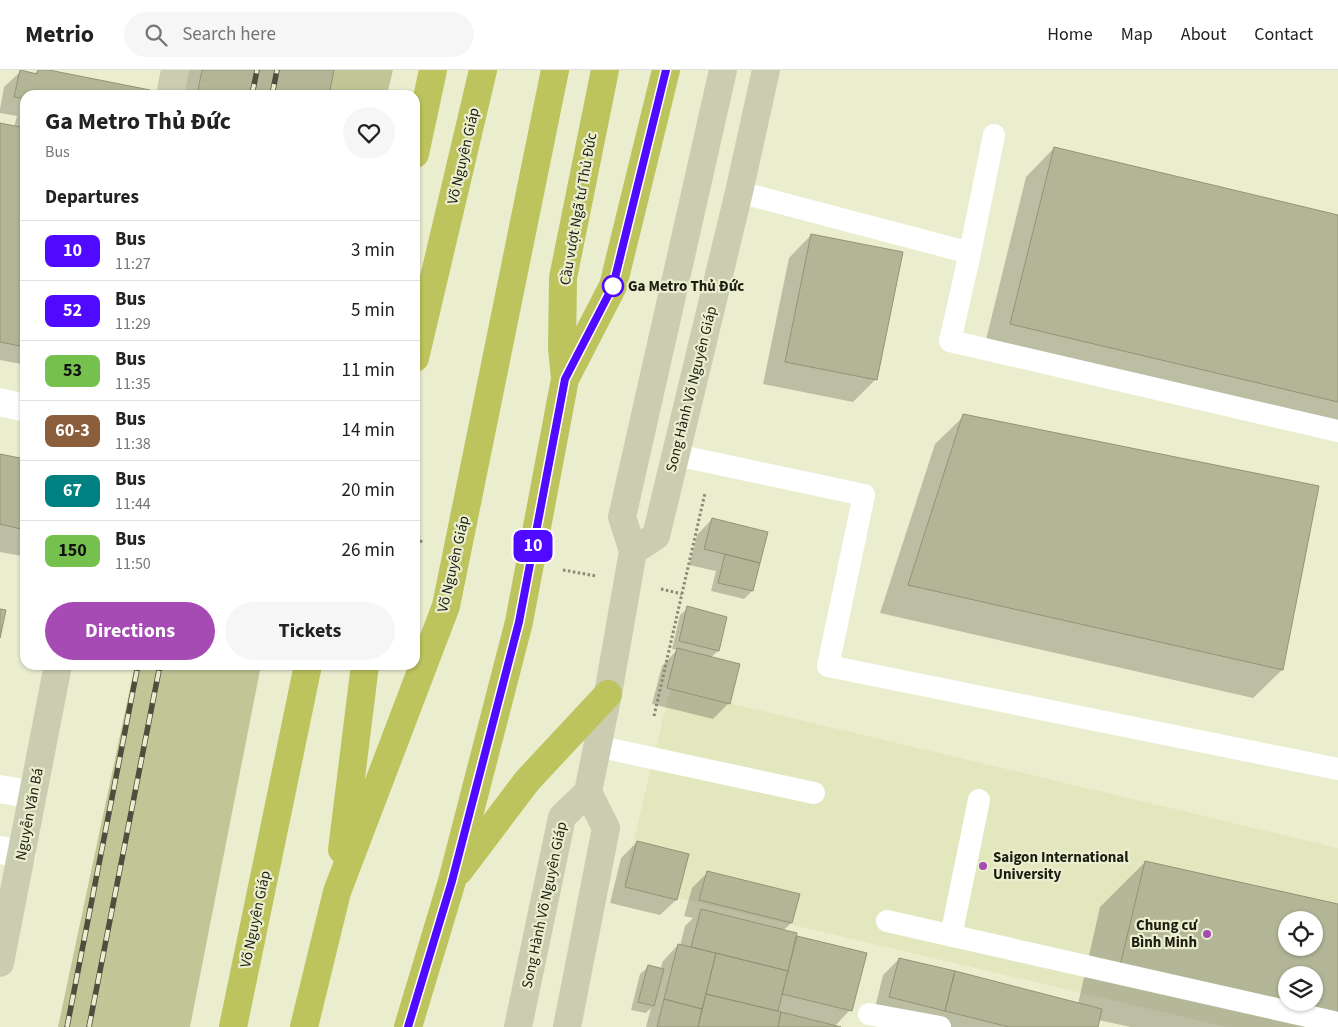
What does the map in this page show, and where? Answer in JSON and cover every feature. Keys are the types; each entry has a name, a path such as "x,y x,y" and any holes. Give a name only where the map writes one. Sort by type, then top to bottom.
{"highway":[{"path":"420,129 432,70"},
{"name":"Võ Nguyên Giáp","path":"420,337 483,70"},
{"name":"Võ Nguyên Giáp","path":"304,1027 338,892 446,606 555,70"},
{"name":"Cầu vượt Ngã tư Thủ Đức","path":"565,379 562,348 563,278 605,70"},
{"path":"408,1027 452,881 519,622 565,379 613,286 666,70"},
{"name":"Võ Nguyên Giáp","path":"233,1027 307,670"},
{"name":"Võ Nguyên Giáp","path":"338,892 364,670"},
{"path":"452,881 527,781 608,694"}],"main road":[{"path":"171,90 175,70"},
{"path":"567,1027 606,828 588,792 634,551 622,517 723,70"},
{"name":"Song Hành Võ Nguyên Giáp","path":"634,551 656,536 739,192 766,70"},
{"name":"Nguyễn Văn Bá","path":"0,963 11,852 33,795 57,670"},
{"name":"Song Hành Võ Nguyên Giáp","path":"518,1027 562,818 588,792"}],"street":[{"path":"0,402 20,407"},
{"path":"0,789 33,795"}],"lane":[{"path":"994,135 950,341 1338,432"},
{"path":"739,192 970,253"},
{"path":"676,455 864,495 828,666 1338,770"},
{"path":"596,746 814,793"},
{"path":"951,936 979,800"},
{"path":"887,921 1338,1023"},
{"path":"869,1014 940,1027"}],"path":[{"path":"654,716 706,492"}],"shaded area":[{"path":"262,70 393,70 388,90 257,90"},
{"path":"134,670 260,670 190,1027 58,1027"},
{"name":"Saigon International University","path":"670,689 1338,848 1338,1027 1226,1027 623,885"}],"building":[{"path":"20,70 37,74 38,70 49,70 150,90 20,90 20,98 14,97"},
{"path":"202,70 334,70 330,90 198,90"},
{"path":"0,123 20,127 20,346 0,342"},
{"path":"1054,147 1338,215 1338,402 1010,324"},
{"path":"811,234 903,252 877,380 785,362"},
{"path":"963,414 1319,486 1283,670 908,585"},
{"path":"0,454 20,458 20,529 0,524"},
{"path":"712,518 768,532 760,563 704,549"},
{"path":"725,554 760,563 753,591 718,583"},
{"path":"687,606 727,617 719,651 679,641"},
{"path":"0,609 6,610 0,638"},
{"path":"677,648 740,664 730,704 667,688"},
{"path":"637,841 689,854 677,900 625,887"},
{"name":"Chung cư Bình Minh","path":"1145,861 1338,904 1338,1019 1302,1011 1323,1011 1323,966 1278,966 1278,1006 1119,970"},
{"path":"707,871 800,894 792,923 699,900"},
{"path":"701,909 797,933 788,971 691,947"},
{"path":"797,936 867,953 852,1011 782,994"},
{"path":"678,944 716,953 702,1009 664,999"},
{"path":"716,953 788,971 778,1011 706,994"},
{"path":"899,958 955,971 945,1011 889,997"},
{"path":"648,965 664,969 654,1006 638,1002"},
{"path":"955,971 1102,1009 1098,1027 1009,1027 945,1011"},
{"path":"706,994 781,1012 778,1027 698,1027"},
{"path":"664,999 702,1009 698,1027 657,1027"},
{"path":"781,1012 841,1027 778,1027"}],"railway":[{"path":"253,90 257,70"},
{"path":"273,90 277,70"},
{"path":"67,1027 137,670"},
{"path":"89,1027 159,670"}],"bus line":[{"name":"10","path":"408,1027 452,881 519,622 565,379 613,286 666,70"}],"place":[{"name":"Ga Metro Thủ Đức","path":"613,286"},
{"name":"Saigon International University","path":"983,866"},
{"name":"Chung cư Bình Minh","path":"1207,934"}]}
